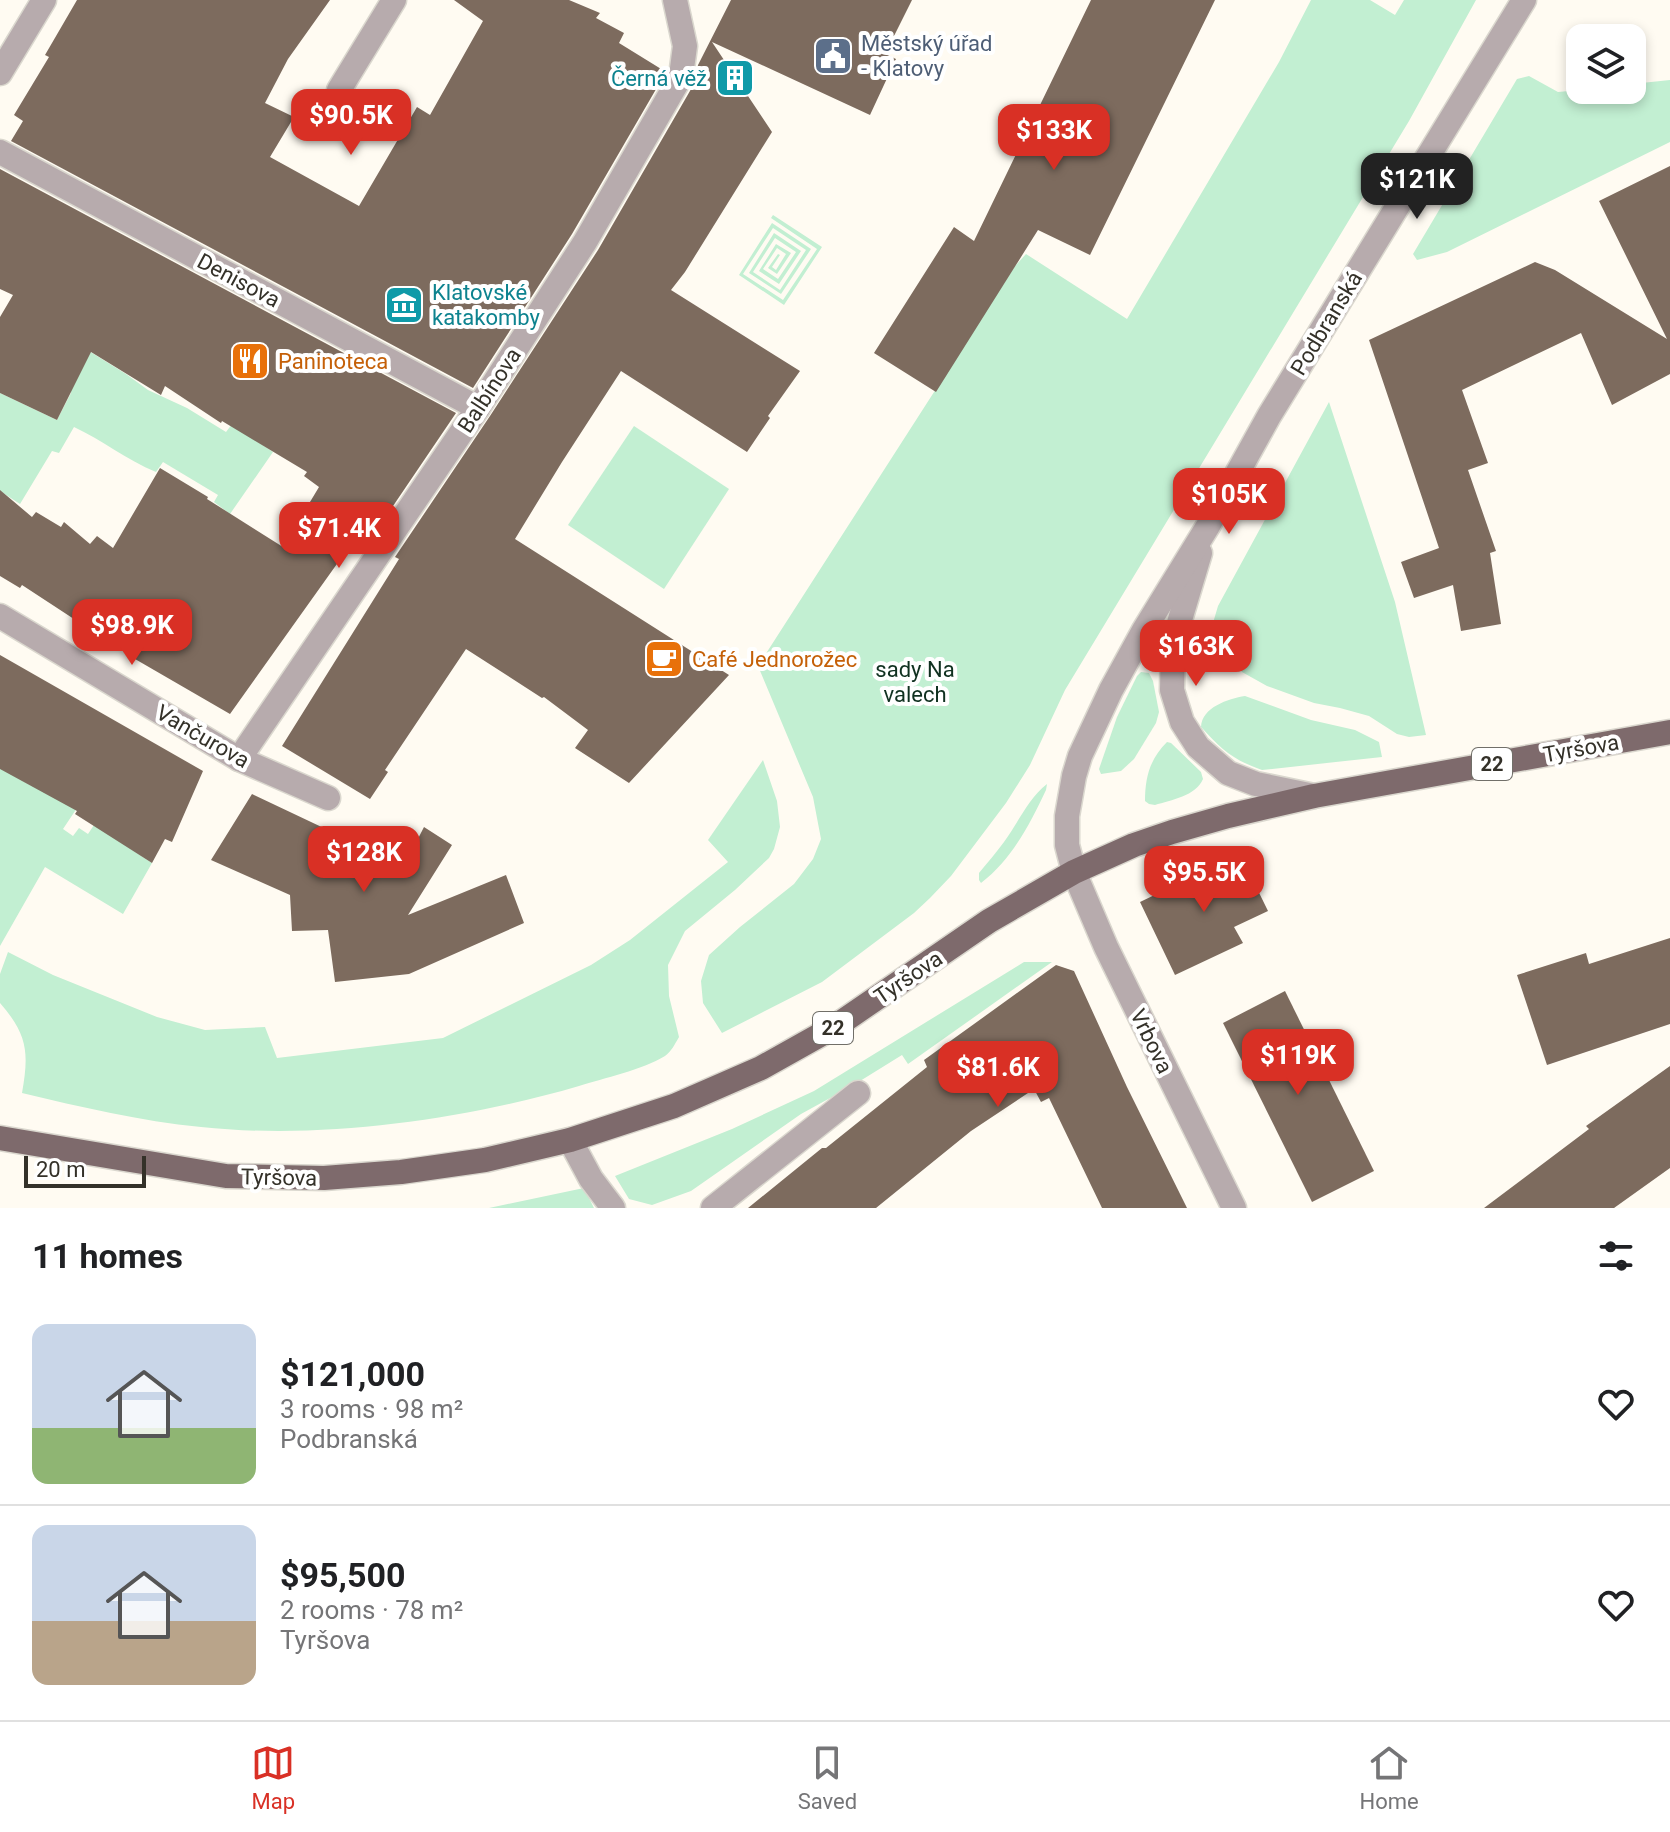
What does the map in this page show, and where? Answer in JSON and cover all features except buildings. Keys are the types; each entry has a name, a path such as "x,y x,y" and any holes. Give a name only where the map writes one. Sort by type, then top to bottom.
{"main road":[{"name":"Tyršova","path":"0,1138 226,1176 324,1178 401,1172 485,1160 570,1140 674,1106 761,1068 836,1026 989,921 1074,872 1134,845 1172,832 1314,796 1670,732"}],"street":[{"path":"0,73 44,0"},
{"path":"339,90 394,0"},
{"name":"Balbínova","path":"239,759 478,408 585,242 681,76 685,46 675,0"},
{"name":"Podbranská","path":"1074,872 1067,845 1067,816 1080,756 1111,690 1269,416 1524,0"},
{"name":"Denisova","path":"0,152 478,408"},
{"name":"Podbranská","path":"1208,526 1173,643 1172,690 1182,722 1198,747 1228,773 1256,784 1314,796"},
{"name":"Vančurova","path":"0,616 239,759 328,798"},
{"name":"Vrbova","path":"1074,872 1106,947 1234,1208"},
{"path":"713,1208 858,1093"},
{"path":"570,1140 591,1179 613,1208"}],"green space":[{"name":"sady Na valech","path":"1311,0 1370,0 1395,15 1404,0 1476,0 1409,121 1065,690 1030,765 1006,803 951,876 914,913 822,982 722,1033 703,1003 701,981 709,955 794,884 813,859 821,839 813,797 758,666 1015,266 1026,254 1127,319 1279,62"},
{"path":"1529,76 1558,92 1566,91 1566,104 1646,104 1646,83 1670,80 1670,142 1447,252 1417,260 1413,254 1517,79"},
{"path":"773,215 822,247 784,305 739,275 772,223 811,249 781,294 749,273 774,233 801,251 779,284 759,271 776,244 791,253 777,274 768,268 778,254 772,267 776,270 786,254 777,248 763,269 778,279 796,252 775,238 753,272 780,290 806,250 773,228 743,274 783,300 817,249 771,218"},
{"path":"68,338 148,390 187,408 226,432 248,403 249,436 273,452 230,514 214,502 218,495 163,462 156,472 74,427 59,453 52,451 20,504 0,491 0,393 57,420 71,393"},
{"path":"1329,402 1395,602 1426,735 1409,737 1397,734 1369,716 1314,703 1267,686 1242,672 1211,641 1210,633 1218,606"},
{"path":"634,426 729,489 664,589 568,525"},
{"path":"1141,672 1149,673 1153,681 1159,712 1156,723 1134,759 1121,771 1101,774 1099,769 1117,717"},
{"path":"1245,696 1311,720 1355,730 1379,742 1382,757 1262,770 1243,762 1228,753 1201,727 1202,720 1211,709"},
{"path":"1167,742 1201,772 1203,779 1195,790 1155,805 1149,804 1145,801 1147,776 1156,755"},
{"path":"763,760 777,801 780,827 774,849 769,858 735,890 685,931 668,965 669,996 679,1037 669,1052 656,1061 579,1086 488,1109 343,1129 294,1131 201,1127 133,1117 22,1093 24,1045 16,1025 0,1003 0,974 8,952 53,975 157,1017 205,1030 265,1027 277,1058 443,1038 591,965 630,940 728,862 708,840"},
{"path":"0,768 30,785 79,805 63,829 73,836 79,828 88,834 94,825 152,863 123,914 45,867 0,946"},
{"path":"1047,784 1019,840 1002,863 981,883 979,873 1034,797"},
{"path":"1024,962 1052,962 908,1064 902,1055 801,1114 691,1191 652,1205 629,1199 615,1176 732,1129 814,1091"},
{"path":"584,1188 594,1208 489,1208"}],"place":[{"name":"Městský úřad - Klatovy","path":"833,56"},
{"name":"Černá věž","path":"735,78"},
{"name":"Klatovské katakomby","path":"404,305"},
{"name":"Paninoteca","path":"250,361"},
{"name":"Café Jednorožec","path":"664,659"}]}
